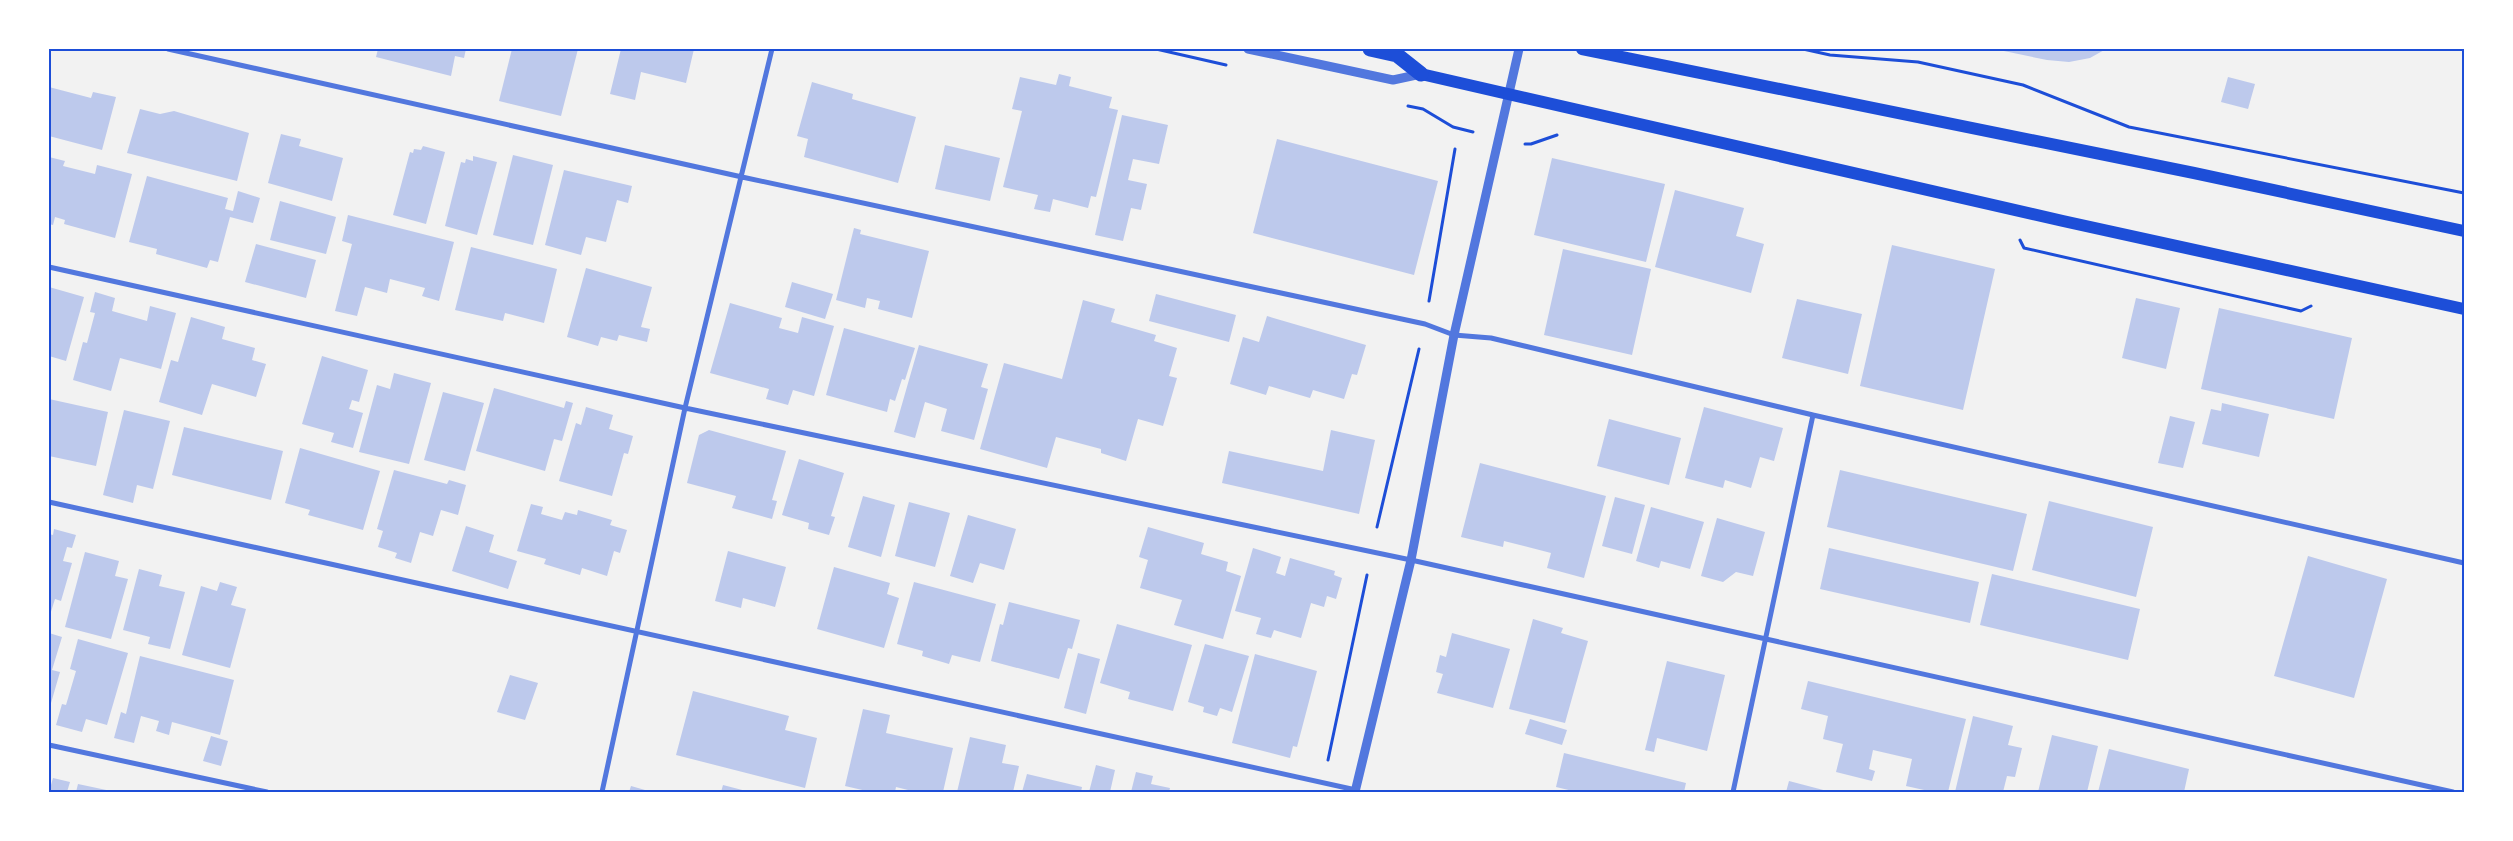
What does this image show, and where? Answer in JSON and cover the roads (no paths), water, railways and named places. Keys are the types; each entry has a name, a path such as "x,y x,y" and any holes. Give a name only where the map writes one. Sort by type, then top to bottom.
{"highway":[{"path":"1370,49 1397,55 1420,74"}],"main road":[{"path":"1582,49 2194,173 2464,231"},
{"path":"1420,74 1510,93 1963,199 2464,309"}],"street":[{"path":"168,49 742,177 1425,324 1454,336 1492,338 1813,415 2464,563"},
{"path":"602,792 686,408 772,49"},
{"path":"1248,49 1393,80 1420,74"},
{"path":"49,502 1356,791 1411,560 1454,336 1519,49"},
{"path":"49,267 686,408 1371,551 2453,792"},
{"path":"1733,792 1813,415"},
{"path":"49,745 267,792"}]}
